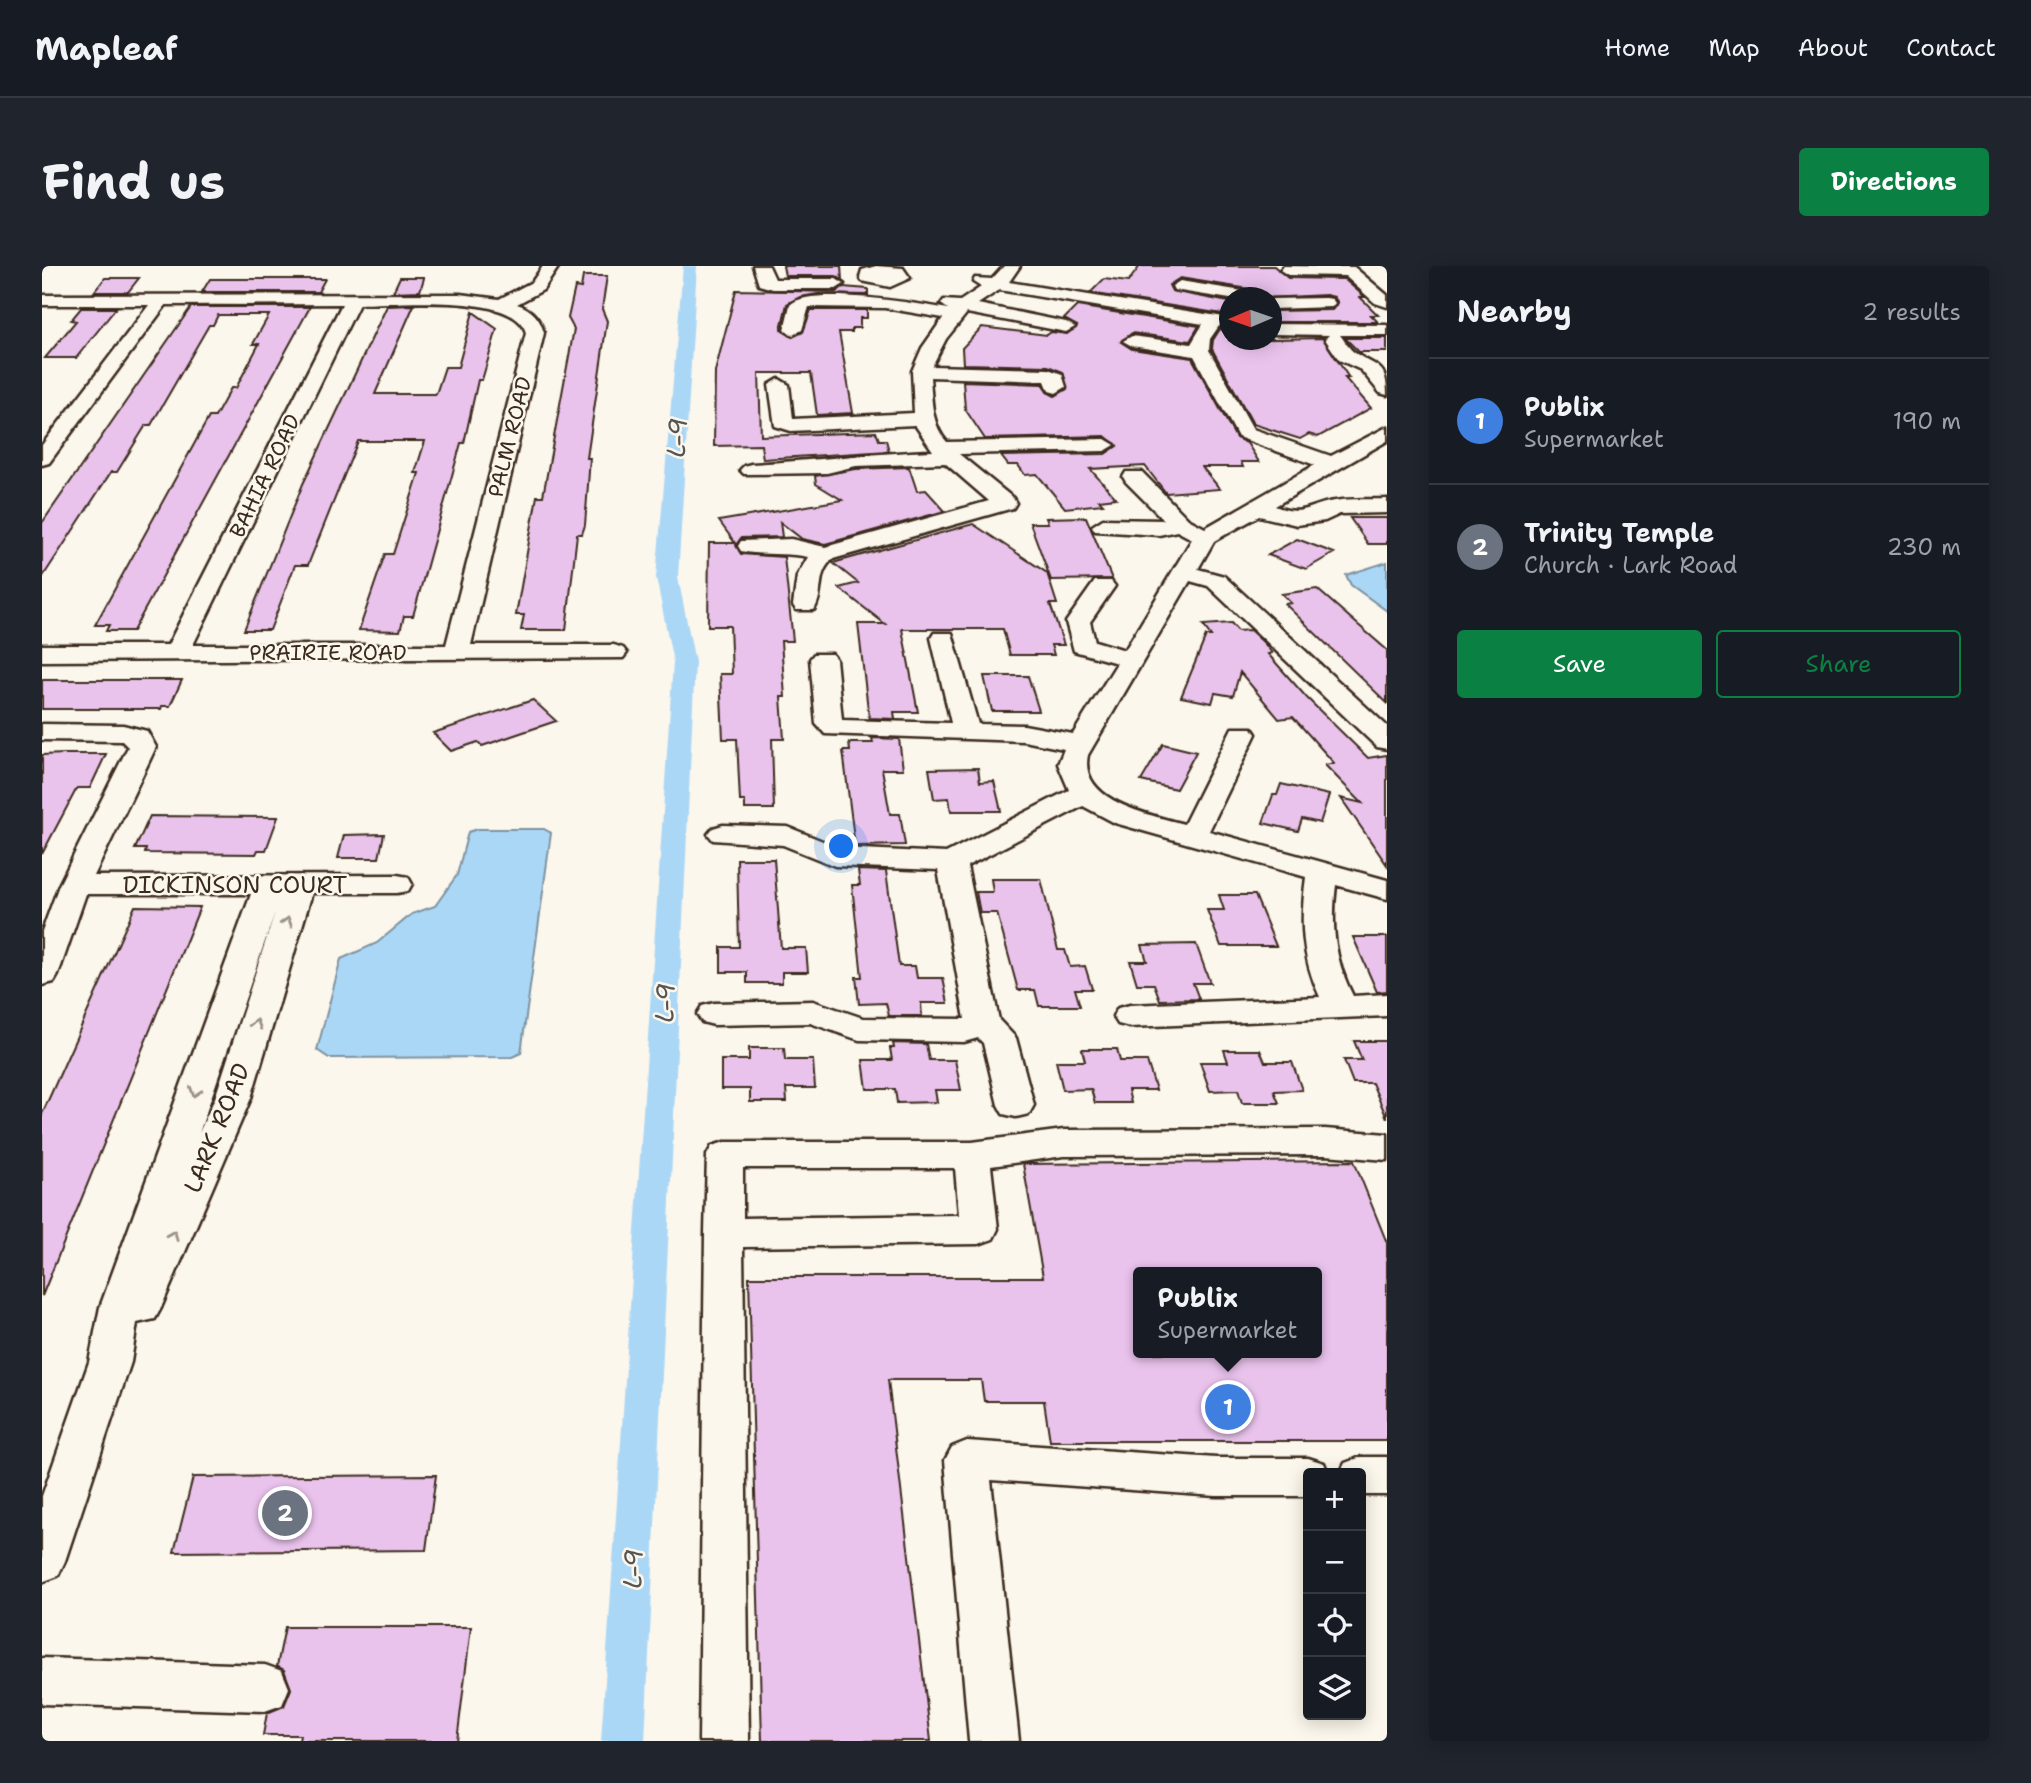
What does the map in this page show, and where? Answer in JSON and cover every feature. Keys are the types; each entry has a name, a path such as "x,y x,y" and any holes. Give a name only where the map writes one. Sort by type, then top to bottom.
{"street":[{"path":"500,305 535,288 549,274 551,266"},
{"path":"761,266 765,281 773,284 877,281"},
{"path":"919,329 990,278 1004,279 1013,266"},
{"path":"1288,270 1348,271 1379,299 1387,302"},
{"path":"990,278 1024,290 1092,300 1219,325"},
{"path":"821,284 826,302"},
{"path":"1180,286 1219,292"},
{"path":"42,459 162,299"},
{"name":"BAHIA ROAD","path":"177,653 353,299"},
{"name":"PALM ROAD","path":"42,300 460,299 500,305 528,317 534,325 535,333 457,653"},
{"path":"793,330 799,305 826,302 885,303 949,309 1066,327"},
{"path":"1282,304 1325,303"},
{"path":"923,419 925,409 921,371 933,343 949,326 949,309"},
{"path":"1219,326 1201,339 1200,350 1245,433 1332,464"},
{"path":"1282,329 1387,330"},
{"path":"1334,339 1346,356 1368,366 1387,389"},
{"path":"1132,341 1182,350 1200,350"},
{"path":"921,371 1048,375 1055,378 1056,387"},
{"path":"779,386 782,422 792,425 923,419"},
{"path":"805,605 806,579 816,560 825,554 980,512 1004,502 946,452 923,419 905,400"},
{"path":"1387,433 1205,537 1081,744 1072,764 1078,783 1086,793 1125,817 1387,890"},
{"path":"751,470 827,467 856,460 946,452 1105,445"},
{"path":"1134,477 1180,524 1205,537"},
{"path":"1256,507 1280,516 1297,518 1317,516 1336,507 1387,506"},
{"path":"895,514 941,548"},
{"path":"1103,527 1159,528 1180,524"},
{"path":"749,546 791,546 825,554"},
{"path":"1182,572 1216,581 1387,741"},
{"path":"1103,586 1078,622 1083,646 1131,659"},
{"path":"943,638 967,732"},
{"name":"PRAIRIE ROAD","path":"42,653 614,653"},
{"path":"823,659 829,724 835,728 1024,733 1081,744"},
{"path":"42,732 123,733 137,737 142,747 74,885 42,975"},
{"path":"1192,837 1242,734"},
{"path":"723,834 788,836 835,857 951,862 1086,793"},
{"path":"951,862 983,1024 999,1038 1016,1105"},
{"path":"1322,873 1315,929 1318,957 1342,1007"},
{"name":"DICKINSON COURT","path":"74,885 397,884"},
{"name":"LARK ROAD","path":"42,1560 110,1362 138,1314 233,1098 258,959 284,885"},
{"path":"1130,1016 1387,1005"},
{"path":"714,1014 813,1012 859,1028 883,1031 964,1031 983,1024"},
{"path":"724,1741 725,1155 972,1155 1064,1143 1325,1142 1387,1147"},
{"path":"724,1233 979,1229 972,1155"},
{"path":"994,1741 967,1460 1216,1477 1303,1476"},
{"path":"1366,1476 1387,1476"},
{"path":"42,1681 265,1688"}],"water":[{"path":"1387,562 1387,611 1351,585 1346,575"},
{"path":"478,829 544,829 551,833 521,1053 512,1057 329,1058 317,1050 341,959 377,943 412,914 435,906 457,875 468,832"}],"building":[{"path":"783,266 841,266 842,280 836,276 785,276"},
{"path":"1140,266 1274,266 1288,278 1344,279 1365,297 1360,297 1378,315 1371,315 1378,322 1282,322 1282,311 1332,310 1338,303 1334,297 1326,295 1282,297 1282,287 1236,287 1180,278 1169,285 1172,291 1219,300 1219,313 1090,293 1104,279 1128,282"},
{"path":"583,276 607,276 602,309 607,321 587,458 590,458 585,525 582,534 577,534 566,630 521,630 524,615 516,615 537,496 543,496 574,329 568,318 575,287 581,288"},
{"path":"400,277 424,277 420,291 393,292"},
{"path":"105,278 139,278 128,292 94,292"},
{"path":"210,279 325,279 318,292 202,292"},
{"path":"843,287 868,289 868,295 818,294 800,297 787,304 781,329 792,337 803,332 811,310 867,310 867,318 860,318 860,328 852,328 852,332 839,332 853,413 817,415 811,373 759,373 761,436 876,432 879,440 886,440 889,451 763,459 761,445 714,446 715,372 736,290 836,292"},
{"path":"414,305 375,394 436,394 445,367 458,367 473,312 497,329 482,380 478,380 464,443 461,443 413,616 404,616 400,631 359,630 385,554 393,554 419,473 415,473 425,441 358,441 308,565 295,565 270,630 244,630 303,484 387,306"},
{"path":"1077,306 1199,326 1190,341 1132,333 1121,342 1132,349 1192,358 1236,438 1247,443 1259,462 1241,462 1243,467 1202,467 1220,489 1166,493 1145,466 1090,469 1116,498 1099,500 1103,504 1065,508 1037,474 1025,475 1018,465 1008,465 1001,456 1105,454 1117,446 1105,436 985,439 965,409 963,381 1043,384 1047,392 1055,396 1067,389 1063,372 1048,366 963,364 962,348 982,327 1047,335 1051,332 1067,334 1077,326 1064,319"},
{"path":"191,307 310,307 133,631 106,631 109,625 95,625 209,417 215,417 231,388 236,388 259,344 253,344 269,315 218,315 213,325 209,325 151,425 146,425 117,472 111,472 42,578 42,523"},
{"path":"81,308 116,308 76,358 45,358 76,321 71,320"},
{"path":"1219,331 1219,350 1282,350 1282,339 1323,338 1349,378 1345,378 1371,408 1318,437 1309,434 1300,439 1253,424 1212,349 1213,340"},
{"path":"1345,338 1387,338 1387,352 1359,352"},
{"path":"909,467 917,491 926,490 945,511 825,544 802,539 780,522 782,537 741,538 736,545 741,554 784,557 793,641 781,641 785,697 781,697 784,739 772,739 774,809 745,809 745,801 740,801 737,739 723,739 720,674 732,674 730,626 708,626 709,543 735,543 719,521 842,500 816,484 815,476 856,469"},
{"path":"1086,517 1112,579 1051,580 1030,523 1048,523 1046,518"},
{"path":"1350,518 1387,518 1387,544 1368,544"},
{"path":"973,524 1047,573 1057,604 1050,604 1064,645 1051,645 1054,655 1010,655 1003,629 902,629 918,712 894,712 895,719 869,718 858,624 885,624 839,588 858,583 833,563"},
{"path":"1297,539 1334,553 1306,569 1268,555"},
{"path":"1317,589 1387,650 1387,703 1285,604 1291,603 1282,594"},
{"path":"1231,623 1238,631 1250,630 1264,643 1272,653 1268,654 1307,698 1368,758 1387,755 1387,865 1341,798 1362,803 1325,765 1334,763 1293,717 1279,719 1240,672 1233,696 1215,693 1212,703 1181,697 1206,636 1211,636 1203,625"},
{"path":"984,676 1028,676 1039,711 992,711"},
{"path":"42,680 182,680 170,706 162,706 161,709 42,709"},
{"path":"533,700 556,721 482,746 478,742 451,751 433,733"},
{"path":"872,738 899,739 903,769 882,769 890,814 900,814 905,845 855,846 843,751 850,751 849,743 873,743"},
{"path":"1163,744 1196,752 1176,789 1141,781"},
{"path":"106,754 90,788 77,788 42,854 42,755"},
{"path":"978,768 980,782 994,781 1001,811 951,811 949,798 934,799 929,769"},
{"path":"1281,784 1329,795 1320,823 1302,819 1298,831 1263,823 1273,795 1277,795"},
{"path":"150,816 278,817 266,850 258,850 256,854 145,853 146,849 135,849"},
{"path":"384,834 379,858 338,858 344,835"},
{"path":"737,859 774,859 781,948 806,948 808,972 782,972 782,983 747,983 747,972 721,972 721,947 739,947"},
{"path":"858,870 886,871 899,966 915,966 917,978 943,978 948,1003 921,1003 922,1016 889,1016 886,1003 859,1004 856,977 862,977 852,885 860,885"},
{"path":"991,879 1041,879 1058,950 1065,950 1070,967 1085,966 1092,989 1075,989 1080,1006 1039,1006 1035,990 1018,990 997,913 980,913 976,892 993,892"},
{"path":"1219,895 1255,895 1276,946 1221,946 1207,910 1224,910"},
{"path":"135,906 200,907 42,1296 42,1114"},
{"path":"1353,937 1387,937 1387,991 1377,992"},
{"path":"1196,944 1210,983 1193,983 1199,999 1160,1000 1154,984 1137,984 1130,961 1147,961 1142,945"},
{"path":"1354,1041 1387,1041 1387,1118 1372,1083 1353,1083 1344,1060 1362,1060"},
{"path":"893,1043 926,1044 929,1060 955,1060 961,1090 935,1090 937,1102 897,1103 895,1089 867,1089 863,1060 892,1060 890,1048 894,1048"},
{"path":"749,1048 784,1048 785,1060 813,1060 815,1088 786,1088 787,1102 750,1102 750,1089 721,1089 721,1060 749,1060"},
{"path":"1082,1049 1117,1049 1120,1061 1147,1061 1156,1090 1128,1090 1131,1103 1095,1103 1091,1089 1063,1090 1056,1061 1085,1061"},
{"path":"1224,1050 1260,1050 1265,1062 1292,1062 1302,1090 1274,1091 1279,1103 1242,1103 1238,1090 1210,1091 1200,1062 1228,1062"},
{"path":"1354,1161 1387,1243 1387,1441 1050,1441 1044,1401 984,1401 981,1380 888,1380 931,1741 762,1741 749,1277 1043,1277 1023,1164"},
{"path":"436,1475 426,1550 174,1552 193,1477"},
{"path":"285,1627 471,1627 457,1741 299,1741 300,1735 263,1735 267,1713 284,1706 291,1689 284,1670 277,1666"}],"waterway":[{"name":"L-9","path":"623,1741 684,662 667,577 690,266"}],"place":[{"name":"Publix","path":"1228,1407"},
{"name":"Trinity Temple","path":"285,1513"}]}
